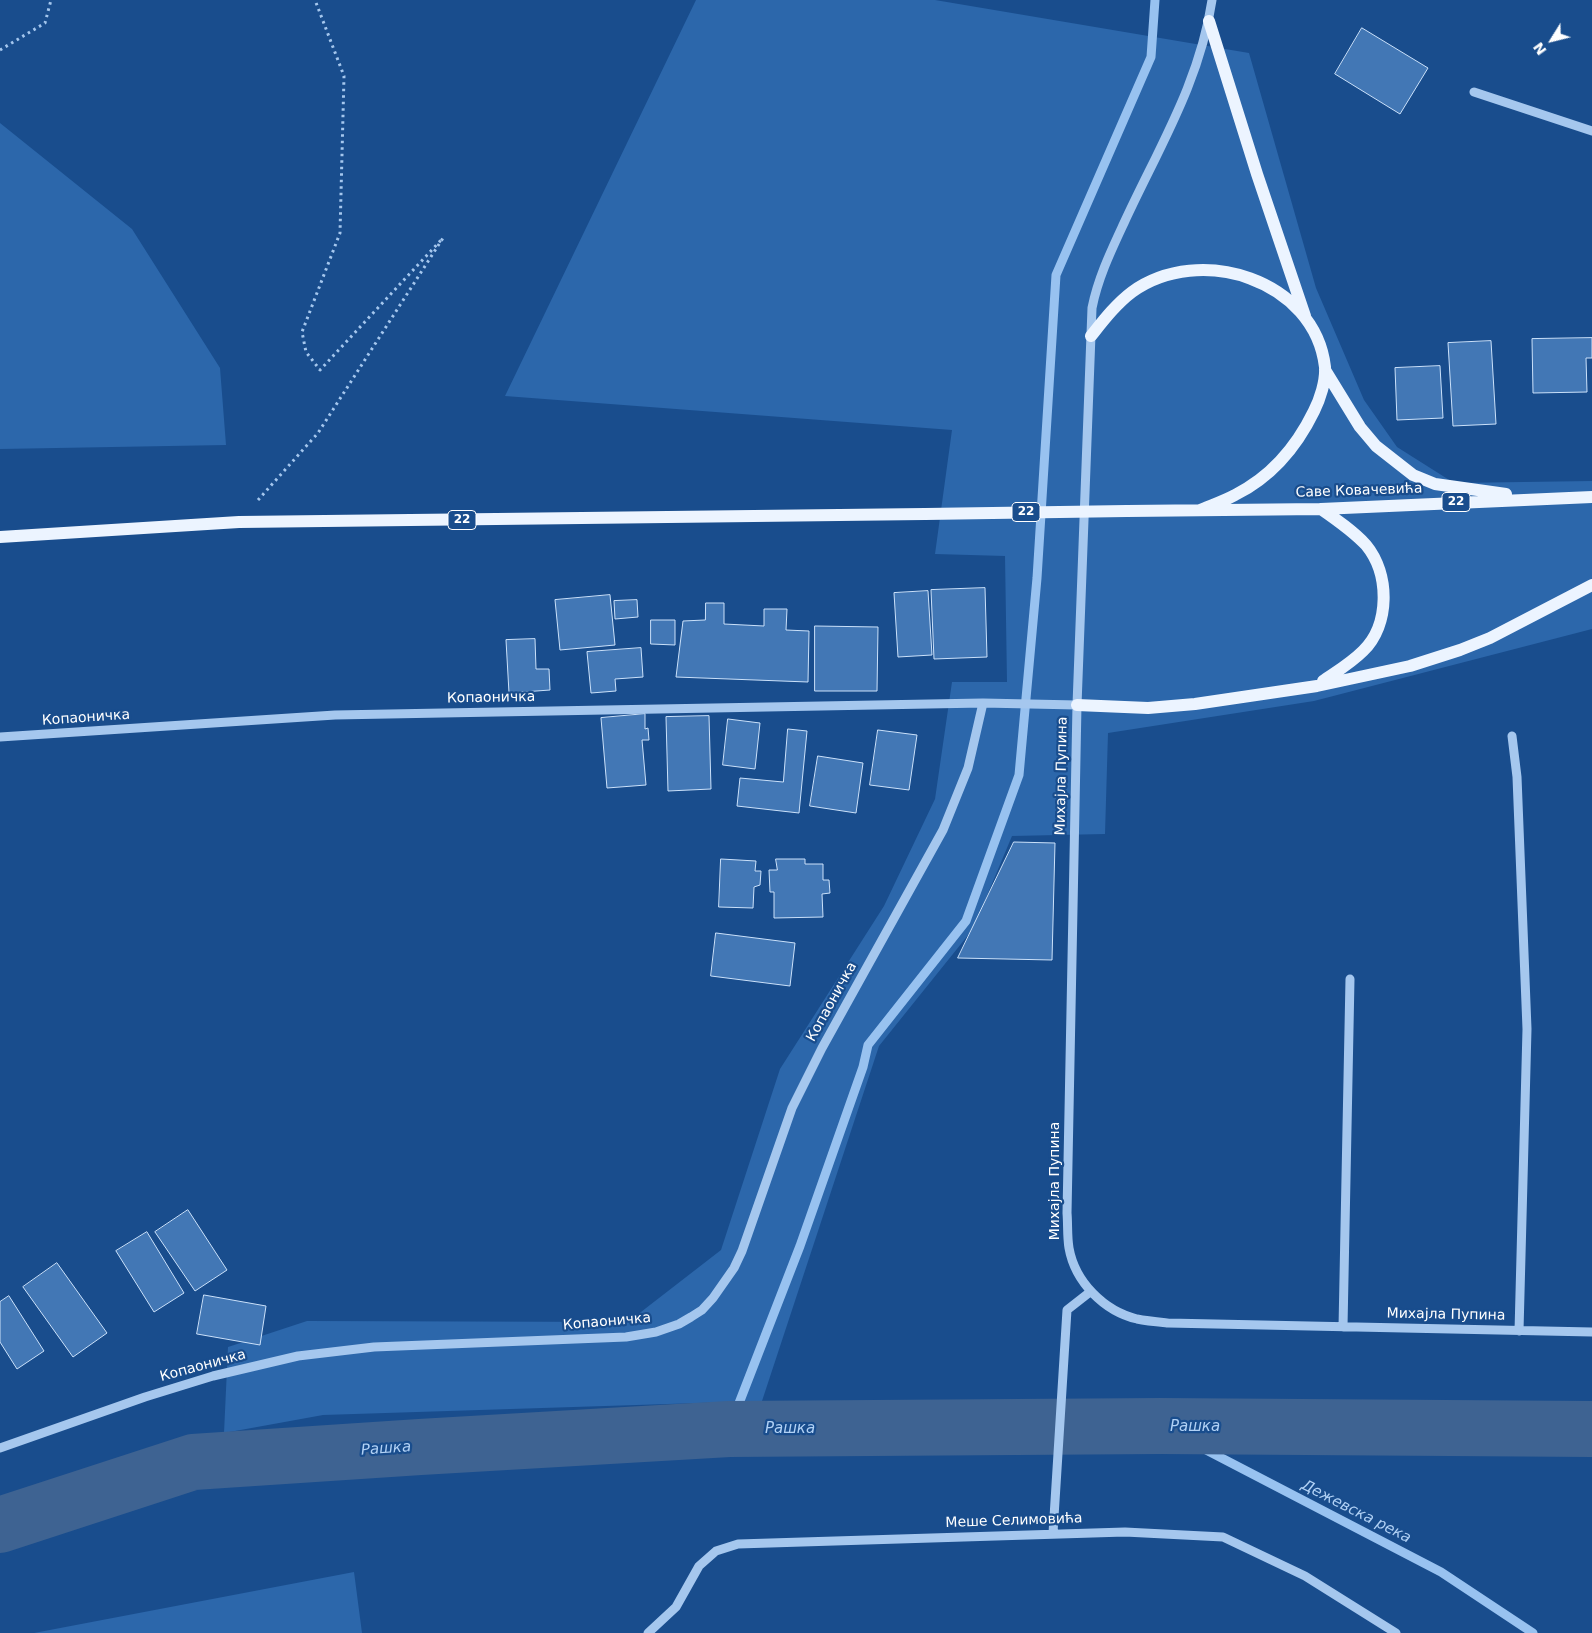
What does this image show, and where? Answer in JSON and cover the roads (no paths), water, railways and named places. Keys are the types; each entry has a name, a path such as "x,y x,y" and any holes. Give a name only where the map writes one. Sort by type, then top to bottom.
{"main road":[{"path":"1209,21 1257,174 1306,318 1319,342 1325,370 1360,427 1376,446 1413,475 1435,484 1538,499"},
{"path":"1091,336 1118,304 1132,292 1164,275 1200,269 1235,273 1266,285 1292,304 1306,318"},
{"path":"1200,510 1235,495 1269,471 1286,455 1299,438 1316,406 1322,389 1325,370"},
{"name":"Саве Ковачевића","path":"0,537 239,522 1321,509 1592,497"},
{"path":"1316,686 1363,651 1372,640 1384,608 1380,573 1367,547 1352,531 1321,509"},
{"path":"1077,705 1148,708 1195,704 1316,686 1410,666 1490,638 1592,585"}],"street":[{"name":"Михајла Пупина","path":"1212,0 1209,21 1195,73 1108,258 1093,302 1077,705 1067,1213 1069,1249 1080,1275 1090,1292 1114,1310 1137,1319 1160,1322 1592,1332"},
{"path":"1474,92 1592,132"},
{"name":"Копаоничка","path":"0,1448 145,1397 212,1376 298,1356 374,1347 626,1337 656,1332 679,1324 702,1310 724,1284 742,1251 792,1108 809,1074 943,830 968,768 983,703"},
{"name":"Копаоничка","path":"0,737 335,715 983,703 1077,705"},
{"path":"1512,736 1517,777 1527,1028 1519,1330"},
{"path":"1343,1327 1350,979"},
{"path":"1053,1533 1067,1310 1090,1292"},
{"name":"Меше Селимовића","path":"648,1633 676,1607 699,1566 716,1551 738,1544 1125,1532 1223,1537 1305,1576 1396,1633"}],"waterway":[{"path":"729,1429 800,1246 863,1067 868,1045 966,921 1019,775 1037,578 1056,275 1151,57 1155,0"},
{"name":"Дежевска река","path":"1160,1426 1441,1572 1533,1633"},
{"name":"Рашка","path":"0,1525 193,1462 420,1447 729,1429 1160,1426 1592,1429"}]}
